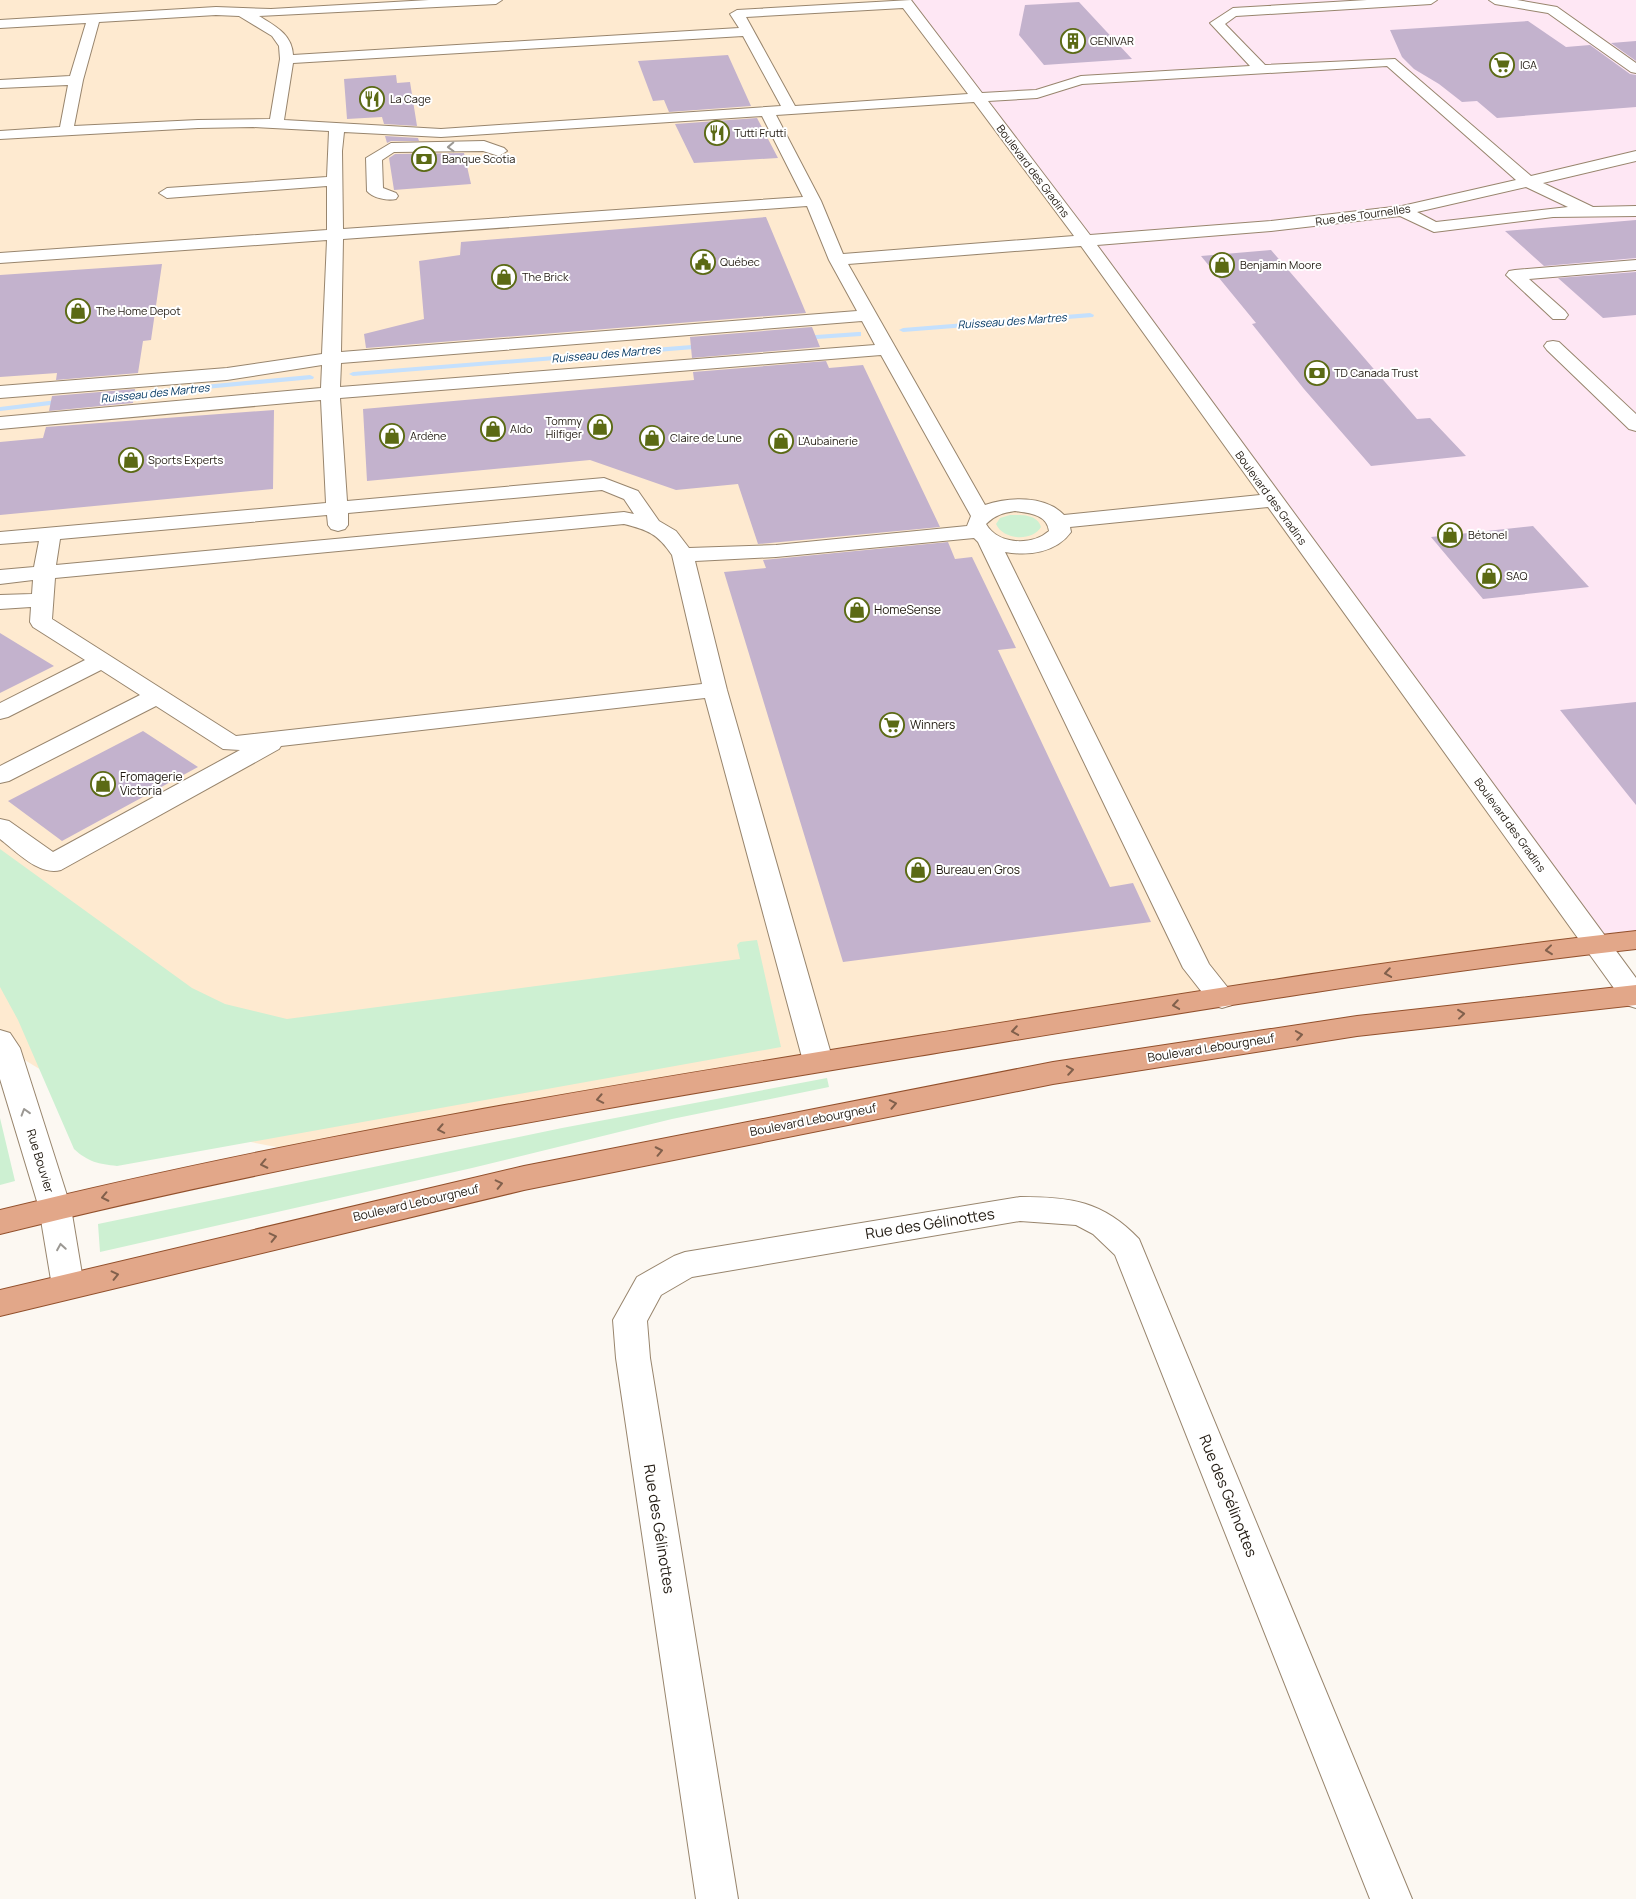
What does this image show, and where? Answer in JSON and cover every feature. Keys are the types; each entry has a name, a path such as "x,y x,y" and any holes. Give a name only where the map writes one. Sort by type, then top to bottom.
{"main road":[{"path":"0,1222 55,1208 312,1154 648,1090 818,1061 1222,998 1520,953 1636,940"},
{"name":"Boulevard Lebourgneuf","path":"0,1303 524,1178 1053,1072 1357,1026 1635,996"}],"street":[{"path":"0,24 216,11 243,6 270,13 496,0"},
{"path":"731,0 746,32 790,110"},
{"path":"1261,70 1217,23 1233,12 1431,0"},
{"path":"1495,0 1552,10 1636,69"},
{"path":"738,14 905,2"},
{"name":"Boulevard des Gradins","path":"905,2 1085,240 1272,500 1635,996"},
{"path":"243,6 277,33 286,46 287,59 276,124"},
{"path":"66,132 76,80 94,18"},
{"path":"287,59 746,32"},
{"path":"0,136 198,124 276,124 336,129 441,133 1037,94 1081,80 1390,62 1528,181 1591,212"},
{"path":"0,84 76,80"},
{"path":"766,111 814,201 838,260 888,349 982,529 1197,968 1222,998"},
{"path":"336,129 330,411 341,544"},
{"path":"390,196 375,191 374,158 391,148 484,146 499,151"},
{"name":"Rue des Tournelles","path":"838,260 1271,226 1402,211 1636,156"},
{"path":"167,192 334,181"},
{"path":"0,258 814,201"},
{"path":"1402,211 1434,227 1553,212 1636,211"},
{"path":"1559,315 1515,275 1636,265"},
{"path":"0,392 227,374 331,358 869,315"},
{"path":"1552,346 1636,425"},
{"path":"0,423 331,392 888,349"},
{"path":"0,538 604,484 632,495 652,525"},
{"path":"1058,522 1272,500"},
{"path":"683,555 776,551 982,529 1007,546 1036,547 1057,537 1060,532 1058,522 1046,512 1015,505 1001,506 982,529"},
{"path":"0,577 624,518 652,525 669,535 683,555 715,690 818,1061"},
{"path":"51,532 44,572 41,622 232,744 715,690"},
{"path":"0,602 42,600"},
{"path":"0,712 102,661"},
{"path":"0,776 157,696"},
{"path":"0,826 52,864 279,740"},
{"name":"Rue Bouvier","path":"0,1040 5,1048 55,1208 68,1286"},
{"name":"Rue des Gélinottes","path":"717,1899 633,1358 630,1320 649,1286 685,1265 1020,1209 1054,1209 1088,1215 1113,1229 1128,1248 1391,1899"}],"shaded area":[{"path":"0,0 1636,0 1636,938 312,1154 153,1123 74,1090 5,1048 0,1040"},
{"path":"904,0 1636,0 1636,940 1597,945 969,86"}],"green space":[{"path":"1010,515 1033,517 1041,527 1037,532 1025,537 1011,536 996,524 1000,518"},
{"path":"0,849 192,988 225,1004 287,1019 740,959 737,945 740,942 757,940 781,1047 117,1166 99,1163 89,1160 74,1149 18,1020 0,987"},
{"path":"827,1078 829,1087 672,1119 472,1168 100,1252 98,1224 562,1128"},
{"path":"0,1118 15,1181 0,1185"}],"building":[{"name":"GENIVAR","path":"1079,2 1132,59 1044,65 1019,35 1025,5"},
{"path":"1528,21 1566,47 1590,45 1630,74 1636,75 1636,107 1497,118 1477,101 1462,102 1439,84 1414,69 1402,57 1390,30"},
{"path":"1636,41 1636,61 1611,43"},
{"path":"728,55 751,106 669,112 664,100 653,101 638,61"},
{"path":"396,75 397,83 410,82 417,126 384,124 382,117 347,119 344,79"},
{"path":"757,118 778,158 694,163 675,124"},
{"path":"385,136 418,138 419,141 391,141 387,143"},
{"path":"464,153 471,184 394,190 389,158 395,154"},
{"path":"766,217 806,313 366,348 364,334 424,319 419,261 460,255 461,242"},
{"path":"1636,220 1636,258 1544,266 1505,231"},
{"path":"1271,250 1417,419 1430,418 1466,456 1371,466 1304,389 1252,324 1256,323 1201,256"},
{"name":"The Home Depot","path":"162,264 151,340 143,341 138,373 56,380 57,373 0,377 0,275"},
{"path":"1636,272 1636,315 1603,318 1558,278"},
{"path":"812,327 820,347 692,358 690,337"},
{"path":"826,361 829,368 863,365 940,527 758,544 738,484 676,490 590,460 367,481 363,409 694,380 693,372"},
{"path":"135,389 133,403 49,411 52,396"},
{"path":"274,410 273,489 0,515 0,442 43,438 46,427"},
{"path":"1533,526 1589,587 1483,599 1431,537"},
{"path":"948,542 955,559 972,557 1016,648 998,650 1110,887 1133,883 1151,922 843,962 724,572 766,568 763,560"},
{"path":"0,633 54,666 0,693"},
{"path":"1636,702 1636,805 1560,710"},
{"path":"143,731 198,767 62,841 8,801"}],"waterway":[{"name":"Ruisseau des Martres","path":"903,330 1090,315"},
{"name":"Ruisseau des Martres","path":"802,338 858,334"},
{"name":"Ruisseau des Martres","path":"353,374 704,346"},
{"name":"Ruisseau des Martres","path":"120,395 310,377"},
{"name":"Ruisseau des Martres","path":"0,409 65,401"}],"place":[{"name":"GENIVAR","path":"1073,41"},
{"name":"IGA","path":"1502,65"},
{"name":"La Cage","path":"372,99"},
{"name":"Tutti Frutti","path":"717,133"},
{"name":"Banque Scotia","path":"424,159"},
{"name":"Québec","path":"703,262"},
{"name":"Benjamin Moore","path":"1222,265"},
{"name":"The Brick","path":"504,277"},
{"name":"The Home Depot","path":"78,311"},
{"name":"TD Canada Trust","path":"1317,373"},
{"name":"Tommy Hilfiger","path":"600,427"},
{"name":"Aldo","path":"493,429"},
{"name":"Ardène","path":"392,436"},
{"name":"Claire de Lune","path":"652,438"},
{"name":"L'Aubainerie","path":"781,441"},
{"name":"Sports Experts","path":"131,460"},
{"name":"Bétonel","path":"1450,535"},
{"name":"SAQ","path":"1489,576"},
{"name":"HomeSense","path":"857,610"},
{"name":"Winners","path":"892,725"},
{"name":"Fromagerie Victoria","path":"103,784"},
{"name":"Bureau en Gros","path":"918,870"}]}
